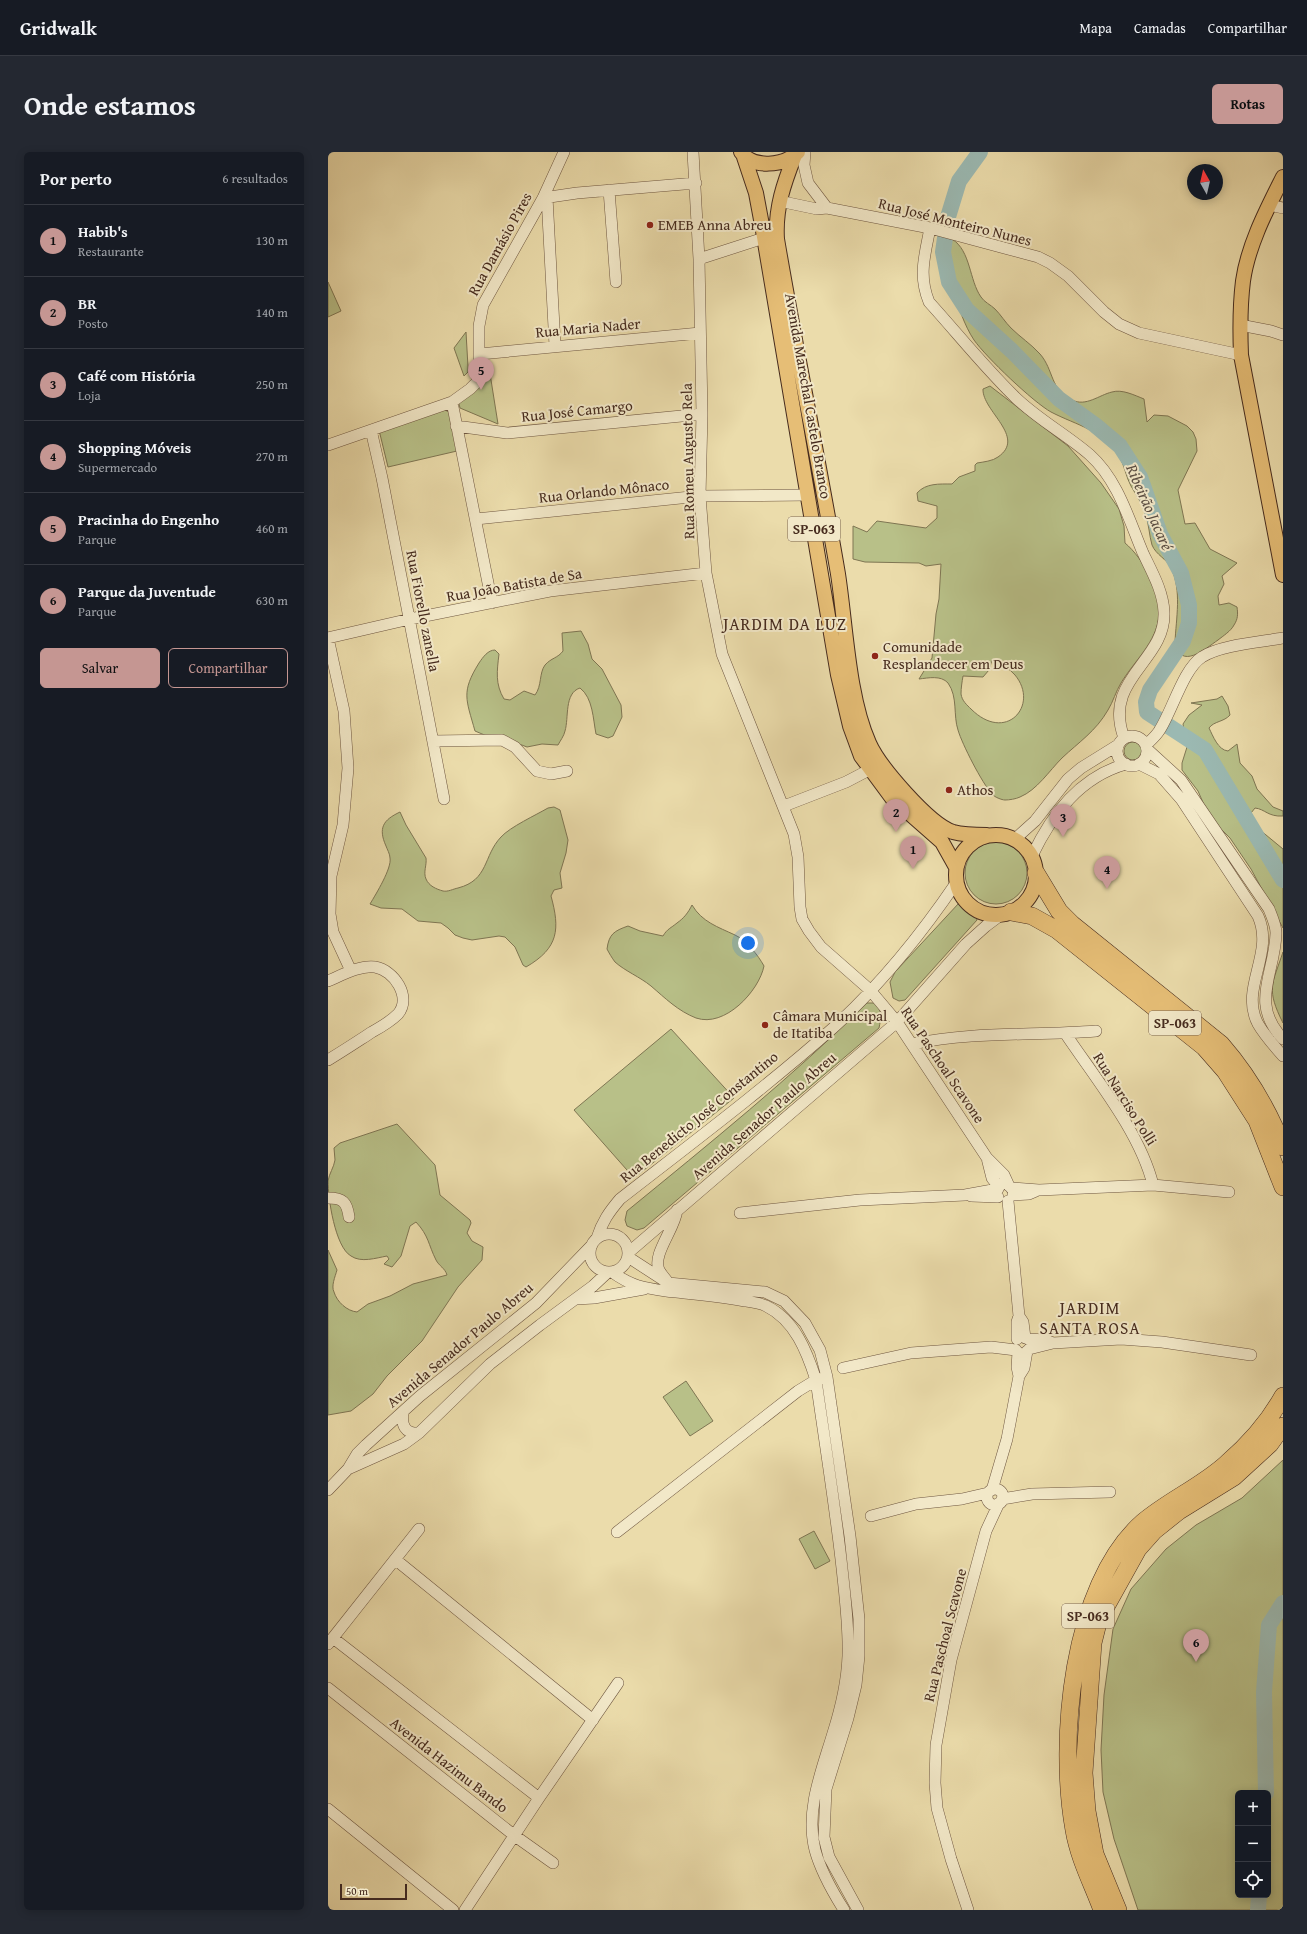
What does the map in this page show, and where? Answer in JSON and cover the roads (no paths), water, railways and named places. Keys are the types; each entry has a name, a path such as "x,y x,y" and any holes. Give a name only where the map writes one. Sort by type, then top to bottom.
{"highway":[{"name":"SP-063","path":"1036,873 1059,912 1220,1044 1238,1063 1268,1113 1283,1147"},
{"name":"SP-063","path":"1007,913 1032,916 1057,930 1204,1047 1225,1071 1257,1121 1283,1187"},
{"name":"SP-063","path":"1102,1910 1082,1862 1074,1832 1070,1801 1068,1753 1071,1701 1076,1661 1084,1627 1100,1584 1120,1549 1143,1523 1227,1464 1258,1432 1276,1409 1283,1396"},
{"name":"SP-063","path":"1118,1910 1095,1854 1087,1811 1084,1773 1093,1642 1099,1619 1138,1549 1154,1531 1179,1511 1234,1477 1270,1444 1283,1426"}],"main road":[{"name":"SP-063","path":"743,154 759,163 770,164 781,162 799,153"},
{"name":"Avenida Marechal Castelo Branco","path":"799,153 778,201 776,225 777,239 838,574 854,693 862,726 869,744 890,774 921,810 952,832 987,835"},
{"name":"Avenida Marechal Castelo Branco","path":"743,154 756,193 838,675 850,726 860,756 870,770 892,798 942,842 956,867"},
{"path":"1283,177 1276,206 1251,251 1244,279 1240,325 1240,355 1283,575"},
{"name":"SP-063","path":"987,835 1006,835 1015,839 1025,846 1032,856 1036,873 1032,892 1027,900 1007,913 989,914 976,910 963,899 956,883 956,867 959,858 967,846 978,838 987,835"}],"street":[{"name":"Rua Damásio Pires","path":"328,446 452,402 477,382 480,354 479,326 483,306 545,198 564,152"},
{"name":"Rua Romeu Augusto Rela","path":"693,152 696,183 699,259 702,414 700,496 706,573 722,654 794,834 798,857 800,907 802,919 821,947 870,990"},
{"path":"799,153 808,184 827,208"},
{"path":"555,346 545,198 608,190 696,183"},
{"path":"608,190 616,282"},
{"name":"Rua José Monteiro Nunes","path":"778,201 817,209 827,208 940,230 1038,257 1050,263 1068,276 1104,312 1119,324 1139,333 1240,355"},
{"path":"940,230 922,270 924,288 929,302 1006,389 1018,400 1090,455 1103,468 1115,488 1164,602 1164,622 1157,641 1125,687 1120,701 1121,742 1117,749 1119,758 1126,764 1135,766 1146,758 1147,747 1159,732 1192,666 1201,658 1217,651 1283,638"},
{"path":"699,259 764,238"},
{"path":"1240,325 1283,335"},
{"name":"Rua Maria Nader","path":"480,354 700,333"},
{"path":"452,402 492,603"},
{"name":"Rua José Camargo","path":"456,426 507,433 702,414"},
{"name":"Rua Fiorello zanella","path":"370,430 410,619 444,799"},
{"name":"Rua Orlando Mônaco","path":"476,519 700,496 808,495"},
{"name":"Rua João Batista de Sa","path":"328,638 410,619 550,591 706,573"},
{"path":"328,638 344,711 348,768 342,824 329,876 330,914 333,932 351,971"},
{"path":"1015,839 1035,821 1068,779 1081,768 1121,742 1137,736 1141,738 1147,747 1181,780 1269,909 1276,933 1265,990 1265,1004 1268,1017 1274,1030 1283,1039"},
{"path":"433,741 502,740 512,744 537,771 552,774 567,771"},
{"path":"1032,856 1044,832 1072,795 1086,783 1126,764"},
{"path":"1139,764 1159,774 1181,799 1258,916 1264,935 1260,963 1252,995 1253,1008 1258,1023 1267,1038 1283,1056"},
{"path":"784,806 846,782 870,770"},
{"name":"Rua Benedicto José Constantino","path":"595,1242 602,1222 620,1199 730,1114 833,1027 870,990 936,913 956,883"},
{"name":"Avenida Senador Paulo Abreu","path":"628,1255 677,1210 897,1022 966,944 986,926 1007,913"},
{"path":"328,981 351,971 374,967 384,970 395,980 402,991 402,1003 398,1014 328,1060"},
{"name":"Rua Paschoal Scavone","path":"870,990 913,1044 987,1158 1004,1175 1019,1316 1023,1322 1022,1345 1017,1367 1019,1376 1008,1439 1000,1467 1001,1480 995,1496 951,1660 936,1745 935,1783 937,1808 951,1859 968,1910"},
{"path":"913,1044 959,1036 1096,1031"},
{"name":"Rua Narciso Polli","path":"1065,1033 1131,1132 1143,1153 1153,1185"},
{"path":"740,1213 860,1200 1005,1192 1029,1194 1039,1190 1153,1185 1229,1192"},
{"path":"328,1198 339,1198 346,1203 349,1217"},
{"path":"668,1283 659,1269 658,1260 660,1250 676,1220 677,1210"},
{"path":"610,1272 621,1268 628,1255 626,1244 619,1237 610,1234 595,1242 590,1255 597,1268 610,1272 625,1281 647,1289 712,1296 764,1305 774,1310 787,1322 800,1338 822,1378"},
{"name":"Avenida Senador Paulo Abreu","path":"328,1490 348,1469 357,1454 366,1445 403,1412 536,1303 595,1242"},
{"path":"628,1255 668,1283 765,1292 784,1301 805,1323 820,1350 822,1378 844,1538 859,1620 859,1656 856,1685 826,1789 824,1837 829,1857 856,1909"},
{"name":"Avenida Senador Paulo Abreu","path":"348,1469 404,1444 419,1434 490,1364 540,1324 576,1299 610,1272"},
{"path":"576,1299 594,1298 647,1289"},
{"path":"843,1368 911,1353 991,1347 1005,1343 1022,1345 1046,1340 1053,1343 1128,1340 1162,1342 1251,1355"},
{"path":"618,1532 798,1391 822,1378"},
{"path":"403,1412 403,1426 406,1431 411,1434 419,1434"},
{"path":"871,1516 916,1504 1019,1492 1032,1494 1110,1492"},
{"path":"331,1641 419,1529"},
{"path":"844,1538 848,1656 844,1691 818,1783 813,1809 812,1834 815,1850 824,1878 844,1910"},
{"path":"396,1560 593,1720"},
{"name":"Avenida Hazimu Bando","path":"331,1641 539,1798"},
{"path":"465,1910 539,1798 618,1683"},
{"name":"Avenida Hazimu Bando","path":"328,1688 515,1836 552,1863"},
{"path":"328,1809 453,1910"}],"waterway":[{"name":"Ribeirão Jacaré","path":"980,152 959,181 948,217 943,252 949,282 967,310 1012,351 1059,399 1095,425 1120,446 1140,477 1160,534 1181,573 1189,605 1189,623 1183,641 1150,690 1146,702 1147,712 1205,750 1283,880"},
{"path":"1266,1790 1264,1692 1269,1625 1283,1603"},
{"path":"1258,1910 1259,1898"}],"place":[{"name":"EMEB Anna Abreu","path":"650,225"},
{"name":"Pracinha do Engenho","path":"481,390"},
{"name":"Comunidade Resplandecer em Deus","path":"875,656"},
{"name":"Athos","path":"949,790"},
{"name":"BR","path":"896,832"},
{"name":"Café com História","path":"1063,837"},
{"name":"Habib's","path":"913,869"},
{"name":"Shopping Móveis","path":"1107,889"},
{"name":"Câmara Municipal de Itatiba","path":"765,1025"},
{"name":"Parque da Juventude","path":"1196,1662"}],"district":[{"name":"JARDIM DA LUZ","path":"785,624"},
{"name":"JARDIM SANTA ROSA","path":"1090,1318"}]}
